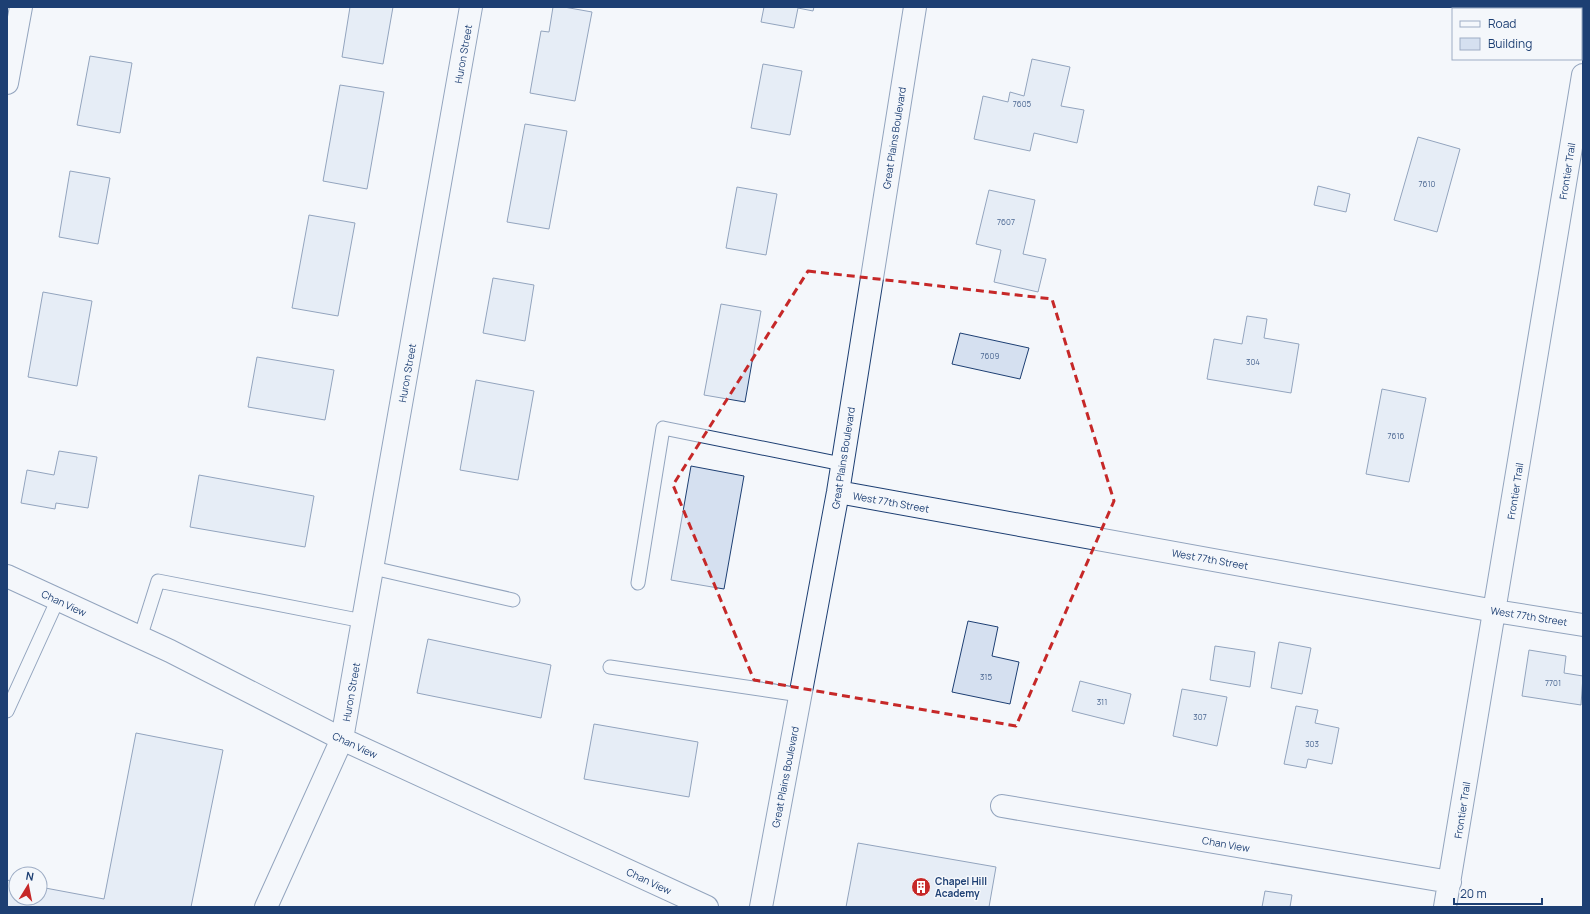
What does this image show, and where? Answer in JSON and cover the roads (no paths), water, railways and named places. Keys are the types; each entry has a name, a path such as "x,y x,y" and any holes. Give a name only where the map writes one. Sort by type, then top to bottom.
{"street":[{"path":"7,83 21,7"},
{"name":"Huron Street","path":"266,907 342,739 471,7"},
{"name":"Great Plains Boulevard","path":"760,907 838,492 915,7"},
{"name":"Frontier Trail","path":"1445,907 1583,74"},
{"name":"West 77th Street","path":"838,492 1495,611 1583,625"},
{"name":"Chan View","path":"7,576 170,652 342,739 707,907"},
{"name":"Chan View","path":"1002,806 1450,882"}],"lane":[{"path":"638,583 663,428 842,464"},
{"path":"373,568 513,600"},
{"path":"140,638 158,581 363,621"},
{"path":"7,711 58,599"},
{"path":"610,667 800,695"}],"place":[{"name":"Chapel Hill Academy","path":"921,887"}]}
